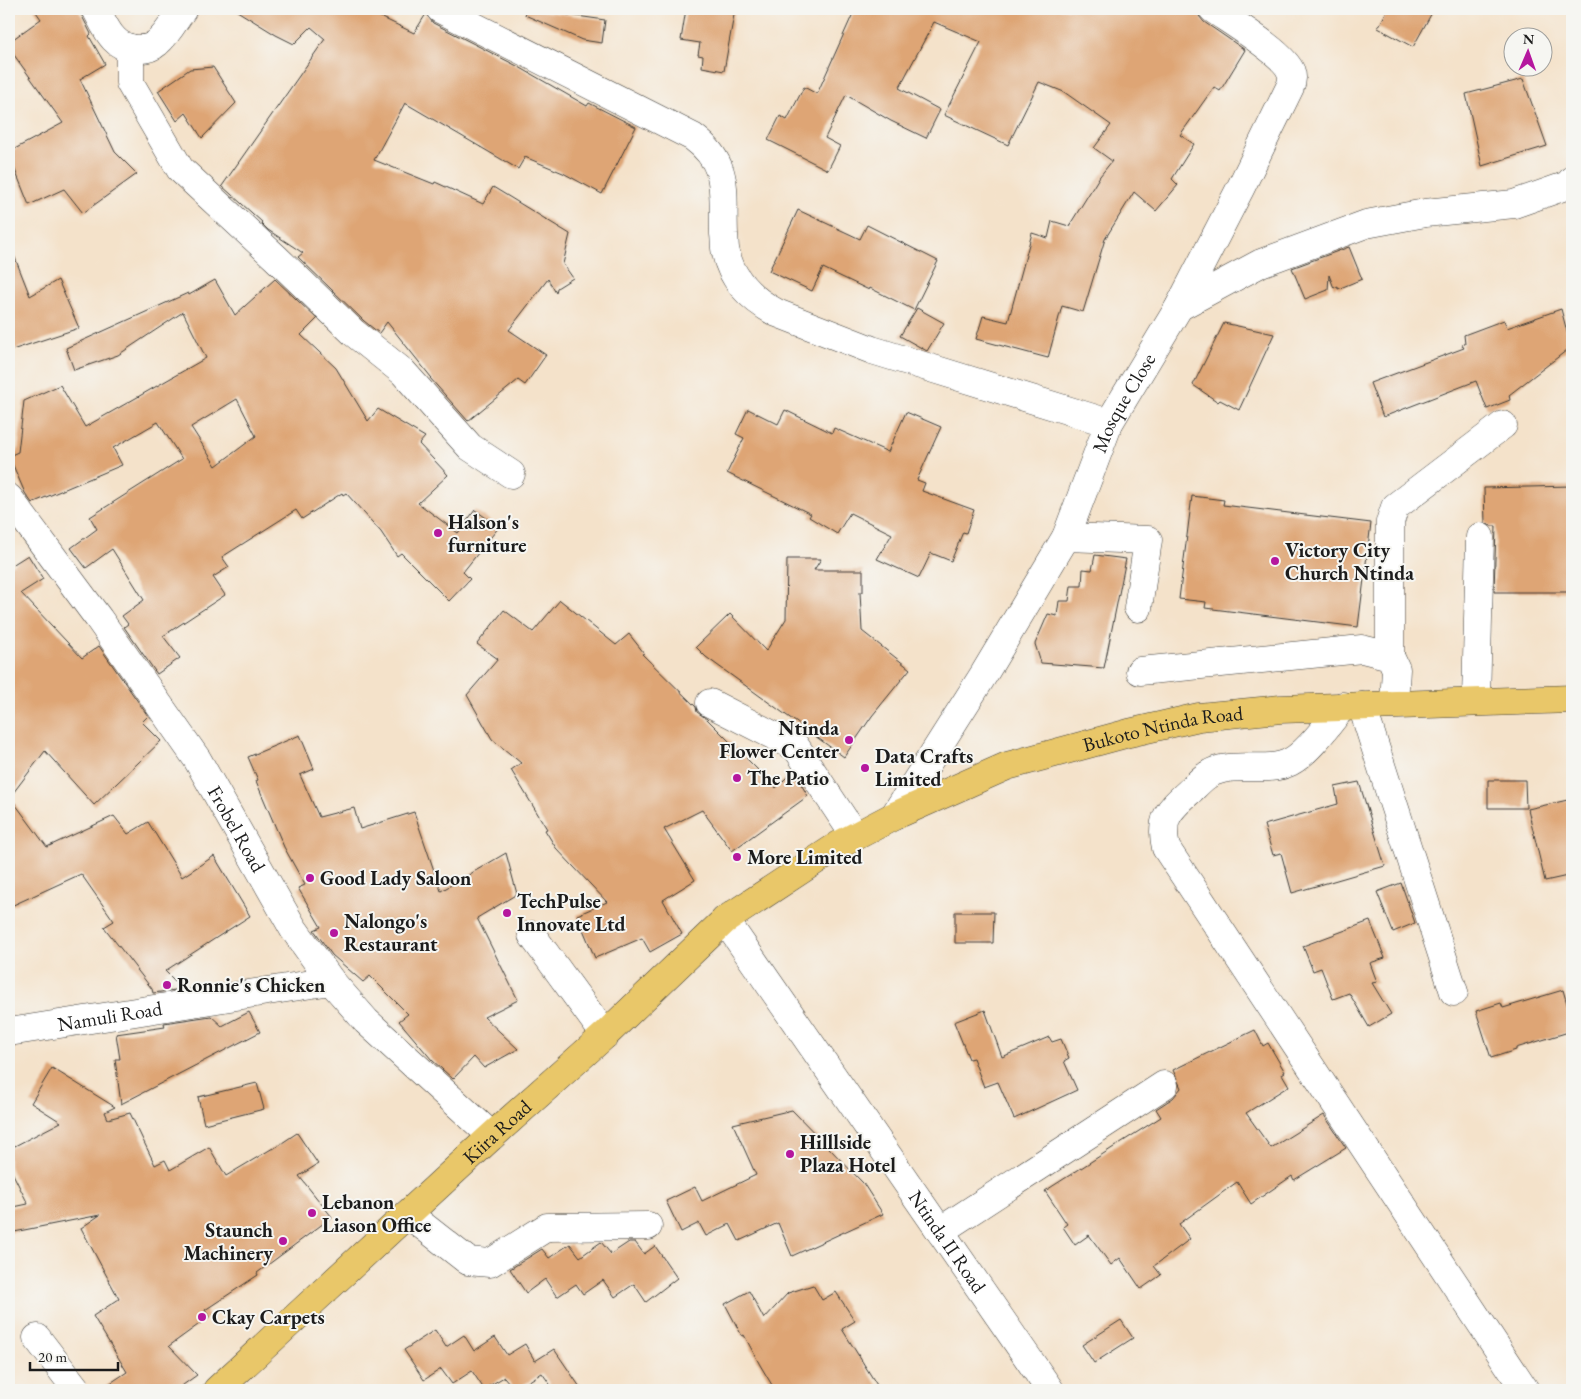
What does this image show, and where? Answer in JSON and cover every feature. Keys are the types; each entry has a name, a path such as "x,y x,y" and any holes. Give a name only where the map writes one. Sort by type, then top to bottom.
{"main road":[{"name":"Bukoto Ntinda Road","path":"786,881 855,836 894,816 1007,766 1129,733 1199,717 1281,708 1572,699"},
{"name":"Kiira Road","path":"217,1390 492,1136 605,1035 725,920 786,881"}],"street":[{"path":"96,9 112,38 118,43 140,50 152,47 158,43 183,9"},
{"path":"440,9 693,137 705,146 716,160 721,174 726,254 736,279 749,294 762,304 777,313 872,350 1109,423"},
{"name":"Mosque Close","path":"894,816 984,674 1066,537 1109,423 1178,307 1241,187 1292,80 1290,70 1280,57 1213,9"},
{"path":"130,48 130,83 180,169 354,333 403,372 470,447 511,474"},
{"path":"1178,307 1261,263 1366,224 1425,213 1514,204 1568,185 1572,180"},
{"path":"1394,704 1396,669 1390,656 1390,522 1395,507 1503,425"},
{"name":"Frobel Road","path":"9,498 99,619 197,759 293,928 331,981 366,1021 492,1136"},
{"path":"1066,537 1148,540 1138,608"},
{"path":"1476,701 1480,538"},
{"path":"1140,671 1362,649 1390,656"},
{"path":"710,703 796,747 855,836"},
{"path":"1454,992 1352,706 1302,754 1290,762 1276,766 1223,769 1203,777 1170,809 1164,835 1166,848 1525,1390"},
{"name":"Ntinda II Road","path":"725,920 1050,1390"},
{"path":"532,936 605,1035"},
{"name":"Namuli Road","path":"9,1032 331,981"},
{"path":"940,1231 1164,1085"},
{"path":"408,1214 468,1261 490,1263 547,1227 648,1226"},
{"path":"37,1338 77,1390"}],"building":[{"path":"34,9 77,9 82,16 91,34 89,36 105,64 80,79 115,152 137,174 83,213 64,189 29,205 9,155 9,152 63,123 9,48 9,42 41,19"},
{"path":"234,9 364,9 414,33 426,14 433,23 519,67 587,106 589,103 636,127 602,194 563,173 525,157 518,169 405,103 374,160 434,184 435,182 483,204 493,187 570,234 563,264 573,278 557,288 556,293 548,279 509,330 546,355 525,385 518,380 468,421 430,378 387,322 379,333 364,321 298,257 303,253 268,230 262,222 222,186 325,39 311,27 294,44"},
{"path":"527,9 605,20 602,43 582,40 525,15"},
{"path":"686,9 735,9 724,71 702,67 703,56 698,55 700,43 681,40"},
{"path":"855,9 1198,9 1199,16 1204,22 1245,50 1220,91 1214,87 1180,135 1194,144 1172,179 1178,185 1156,211 1134,192 1105,239 1083,312 1062,306 1048,358 976,339 983,316 1008,322 1032,233 1048,238 1052,221 1069,226 1100,176 1112,161 1094,148 1111,125 1064,92 1039,82 1008,145 944,115 981,42 934,22 899,88 940,110 926,138 891,121 846,95 825,138 840,146 828,170 768,140 780,116 787,120 804,87 817,94"},
{"path":"1388,9 1434,9 1413,47 1378,28"},
{"path":"213,67 236,103 202,138 186,113 177,121 158,91 190,69"},
{"path":"1523,79 1547,146 1482,166 1466,94"},
{"path":"798,210 860,239 867,225 938,261 914,310 870,288 869,290 823,268 812,291 769,271"},
{"path":"9,245 30,296 58,280 79,328 9,351"},
{"path":"1349,247 1362,279 1338,289 1338,286 1334,288 1329,275 1328,290 1305,299 1292,268"},
{"path":"275,279 317,319 301,335 336,368 368,421 378,409 425,437 419,444 448,475 418,503 458,533 475,510 499,527 463,572 470,579 449,601 401,553 397,556 381,532 346,493 343,495 342,493 302,519 296,510 222,557 229,567 213,577 225,595 163,636 180,658 157,674 124,627 128,624 122,616 144,600 112,549 86,568 71,548 97,529 90,517 182,459 158,422 113,448 122,465 32,503 25,493 9,456 18,452 24,401 60,385 85,427 206,358 183,312 118,355 74,370 66,348 188,293 189,295 215,280 235,315","holes":["237,399 256,436 216,466 191,427"]},
{"path":"917,308 944,323 927,351 900,336"},
{"path":"1561,309 1571,347 1509,395 1510,400 1487,409 1476,381 1383,417 1370,383 1464,348 1462,345 1465,344 1464,335 1504,320 1507,328"},
{"path":"1224,323 1274,334 1239,410 1220,400 1218,402 1193,385"},
{"path":"748,409 778,424 785,410 832,433 834,428 888,452 906,412 941,427 917,480 925,483 922,491 974,510 966,533 963,532 951,561 931,553 919,578 877,559 892,534 850,513 837,534 809,517 811,514 727,473 744,438 736,434"},
{"path":"1572,486 1572,573 1569,572 1569,592 1494,592 1496,526 1485,523 1484,488"},
{"name":"Victory City Church Ntinda","path":"1192,496 1224,500 1223,505 1371,523 1358,627 1205,608 1206,602 1179,599"},
{"path":"28,555 43,579 21,593 82,658 99,646 148,716 142,722 161,741 94,805 45,751 10,797 47,847 114,816 128,834 148,822 182,877 214,856 250,916 165,971 183,989 153,993 152,989 104,927 114,921 81,874 9,907 9,567"},
{"path":"1095,555 1126,559 1104,668 1041,663 1035,644 1048,614 1057,616 1059,601 1069,601 1071,586 1082,586 1083,569 1092,570"},
{"path":"787,559 821,559 814,570 863,570 863,592 860,592 862,631 910,669 872,716 844,757 706,657 696,647 730,614 766,651 786,619"},
{"path":"560,600 616,645 629,634 644,653 642,654 696,707 697,712 707,719 776,788 793,771 808,796 732,851 702,810 664,829 695,880 663,900 682,934 650,952 642,938 595,958 577,915 607,902 556,848 545,830 547,829 511,770 521,763 492,739 467,695 498,659 477,644 504,610 533,632"},
{"path":"300,735 314,769 300,775 319,817 354,808 360,829 414,812 441,891 506,853 517,894 477,918 518,1000 484,1017 518,1049 484,1068 474,1057 453,1079 432,1060 399,1021 408,1014 370,976 363,982 332,955 314,930 321,927 298,888 305,885 284,847 248,757"},
{"path":"1488,780 1525,780 1526,808 1488,808"},
{"path":"1359,782 1385,866 1292,893 1281,853 1273,855 1264,825 1338,804 1335,787"},
{"path":"1572,799 1572,875 1545,881 1528,809"},
{"path":"1401,883 1415,923 1393,932 1377,892"},
{"path":"955,912 994,912 993,943 955,943"},
{"path":"1370,921 1385,958 1370,963 1377,982 1372,983 1391,1014 1369,1027 1349,993 1333,999 1321,968 1313,971 1303,946"},
{"path":"1563,990 1572,1021 1572,1031 1516,1048 1516,1050 1491,1058 1476,1011 1501,1003 1503,1008"},
{"path":"985,1010 1002,1057 1049,1037 1052,1042 1061,1039 1069,1058 1064,1061 1077,1090 1014,1119 998,1082 984,1087 973,1058 969,1059 954,1022"},
{"path":"249,1012 260,1032 121,1104 115,1059 120,1059 116,1034 165,1027 164,1023 211,1016 222,1026"},
{"path":"1255,1030 1263,1046 1268,1043 1285,1072 1282,1074 1289,1086 1246,1113 1271,1148 1324,1115 1346,1148 1294,1180 1292,1176 1251,1204 1237,1182 1179,1224 1190,1239 1154,1266 1161,1275 1141,1289 1120,1258 1111,1265 1089,1235 1075,1245 1063,1227 1067,1224 1045,1191 1161,1117 1156,1109 1173,1098 1181,1088 1173,1070"},
{"path":"52,1068 115,1107 105,1112 108,1119 130,1113 155,1165 165,1160 170,1170 209,1147 226,1176 297,1133 318,1164 299,1176 332,1217 257,1273 258,1275 205,1310 209,1317 169,1346 197,1375 176,1390 100,1390 127,1372 93,1316 119,1299 81,1228 100,1215 9,1233 9,1208 28,1204 9,1166 9,1149 61,1122 31,1103"},
{"path":"257,1083 264,1109 204,1124 198,1097"},
{"name":"Hilllside Plaza Hotel","path":"792,1110 863,1183 883,1214 792,1256 778,1223 739,1241 730,1224 706,1236 699,1223 681,1232 666,1201 695,1187 702,1201 756,1175 733,1124"},
{"path":"601,1242 611,1254 629,1242 635,1242 644,1254 655,1246 677,1278 646,1302 634,1284 615,1297 603,1280 583,1294 576,1284 557,1297 545,1279 526,1293 510,1269 542,1249 549,1258 570,1244 580,1257"},
{"path":"813,1285 822,1300 836,1292 855,1321 842,1329 880,1390 775,1390 725,1304 749,1291 764,1319 788,1293"},
{"path":"1121,1320 1133,1338 1094,1363 1082,1345"},
{"path":"435,1330 446,1347 464,1335 474,1351 495,1337 507,1355 525,1344 535,1361 554,1349 582,1390 554,1390 542,1373 515,1390 504,1377 484,1389 472,1371 452,1384 441,1369 424,1380 404,1350"}],"place":[{"name":"Halson's furniture","path":"438,533"},
{"name":"Victory City Church Ntinda","path":"1275,561"},
{"name":"Ntinda Flower Center","path":"849,740"},
{"name":"Data Crafts Limited","path":"865,768"},
{"name":"The Patio","path":"737,778"},
{"name":"More Limited","path":"737,857"},
{"name":"Good Lady Saloon","path":"310,878"},
{"name":"TechPulse Innovate Ltd","path":"507,913"},
{"name":"Nalongo's Restaurant","path":"334,933"},
{"name":"Ronnie's Chicken","path":"167,985"},
{"name":"Hilllside Plaza Hotel","path":"790,1154"},
{"name":"Lebanon Liason Office","path":"312,1213"},
{"name":"Staunch Machinery","path":"283,1241"},
{"name":"Ckay Carpets","path":"202,1317"}]}
